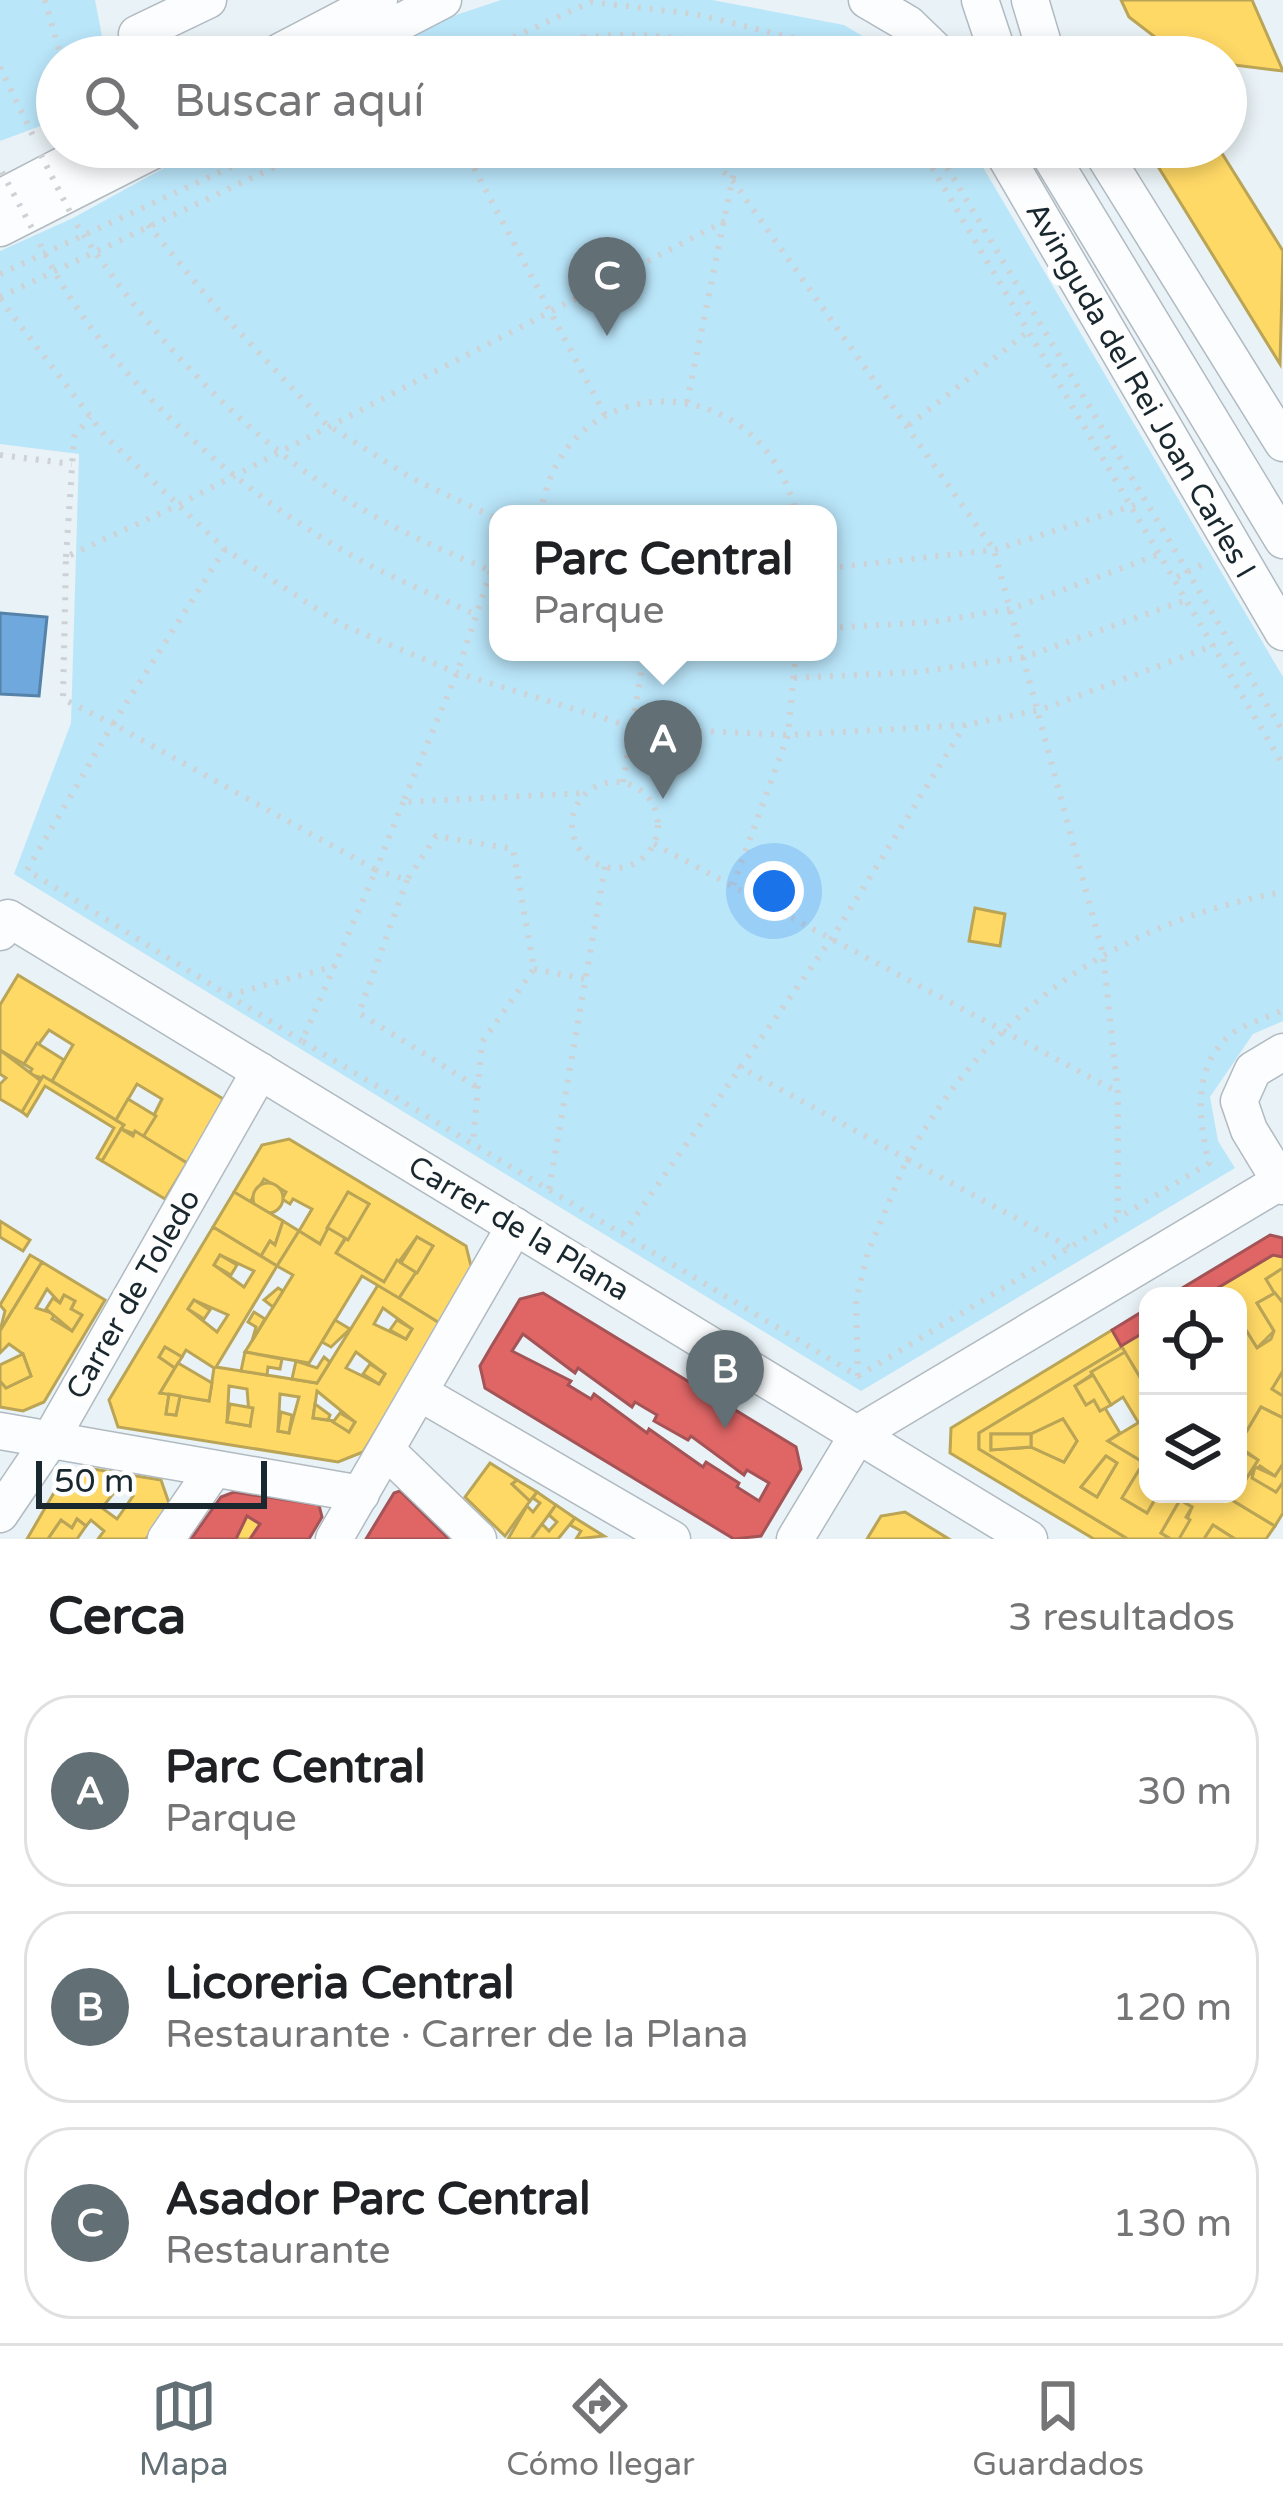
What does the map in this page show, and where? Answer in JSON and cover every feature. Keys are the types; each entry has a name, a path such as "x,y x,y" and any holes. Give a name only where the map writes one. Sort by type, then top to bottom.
{"street":[{"path":"137,34 208,0"},
{"path":"310,36 379,0"},
{"path":"374,36 443,0"},
{"path":"867,0 920,36"},
{"path":"980,0 992,36"},
{"path":"1030,0 1041,36"},
{"path":"1,185 44,168"},
{"path":"18,232 125,168"},
{"name":"Avinguda del Rei Joan Carles I","path":"1012,168 1283,632"},
{"name":"Avinguda del Rei Joan Carles I","path":"1058,168 1283,540"},
{"path":"1113,168 1280,431"},
{"name":"Carrer de la Plana","path":"4,925 260,1071 1029,1539"},
{"path":"795,1539 859,1433 1282,1182 1250,1130 1239,1101 1253,1070 1283,1052"},
{"name":"Carrer de Toledo","path":"0,1514 50,1440 260,1071"},
{"path":"334,1539 515,1226"},
{"path":"422,1394 672,1539"},
{"path":"0,1431 361,1494"},
{"path":"388,1452 478,1539"},
{"path":"166,1539 214,1469"}],"path":[{"path":"45,0 56,36"},
{"path":"516,36 591,2 695,14 785,36"},
{"path":"580,36 642,32 662,36"},
{"path":"0,67 36,142"},
{"path":"47,168 84,235 179,356 225,404 386,523 489,571"},
{"path":"0,274 229,168"},
{"path":"272,168 0,298 90,417 176,506 225,550 340,624 457,673 636,728 788,735 965,724 1040,710 1215,645"},
{"path":"474,168 606,417"},
{"path":"720,168 909,424 994,550 1103,954 1118,1093 1118,1218"},
{"path":"686,402 735,168"},
{"path":"933,168 1135,505 1283,765"},
{"path":"947,168 1283,732"},
{"path":"1,185 18,232 45,254 101,338 233,477 351,555 476,615"},
{"path":"65,557 233,477 326,424 725,221"},
{"path":"148,225 214,306 326,424 412,479 489,515"},
{"path":"909,424 1030,331"},
{"path":"544,505 557,465 570,446 606,417 645,403 686,402 726,416 761,440 778,462 793,505"},
{"path":"90,417 74,436 65,557 63,699 376,870 407,880"},
{"path":"0,455 72,464"},
{"path":"837,567 994,550 1135,505"},
{"path":"225,550 113,724 27,870 858,1376"},
{"path":"837,627 932,622 1011,609 1163,553"},
{"path":"302,1041 457,673 489,574"},
{"path":"794,678 917,672 1024,657 1189,599"},
{"path":"623,782 636,728 643,661"},
{"path":"733,885 788,735 795,661"},
{"path":"623,1234 832,938 965,724"},
{"path":"403,802 586,793 623,782"},
{"path":"586,793 572,830 582,854 605,867 633,864 654,844 658,818 654,806 623,782"},
{"path":"473,1144 482,1042 534,969 513,849 436,836 407,880 359,1013 477,1087"},
{"path":"654,844 1118,1093"},
{"path":"549,1190 605,867"},
{"path":"858,1376 856,1300 868,1252 907,1159 956,1077 998,1032 1103,954 1177,919 1283,892"},
{"path":"230,995 334,966"},
{"path":"534,969 586,979"},
{"path":"858,1376 1209,1163 1197,1115 1205,1071 1230,1035 1283,1010"},
{"path":"738,1066 1070,1248"}],"shaded area":[{"path":"0,0 95,0 102,36 36,36 36,128 0,141"},
{"path":"501,0 712,0 844,25 863,36 402,36"},
{"path":"164,168 983,168 1283,677 1283,1021 1253,1034 1210,1097 1218,1141 1235,1168 861,1391 14,874 71,723 79,454 0,444 0,251"}],"building: Viviendas":[{"path":"1121,0 1252,0 1283,71 1247,67 1247,36 1154,36 1129,17"},
{"path":"1159,168 1231,168 1283,251 1280,364"},
{"path":"975,908 1005,914 1000,946 969,941"},
{"path":"18,975 225,1100 187,1163 143,1137 162,1099 137,1084 116,1120 52,1081 73,1045 49,1030 24,1064 0,1050 0,1005"},
{"path":"37,1043 64,1060 52,1081 29,1074 32,1069 24,1064"},
{"path":"0,1050 41,1081 22,1112 0,1099 0,1084 6,1078 0,1074"},
{"path":"43,1076 124,1125 102,1161 97,1158 114,1128 45,1086 27,1116 22,1112"},
{"path":"128,1099 156,1116 143,1137 121,1129 124,1125 116,1120"},
{"path":"121,1129 133,1136 135,1131 187,1163 165,1199 102,1161"},
{"path":"289,1139 466,1246 472,1270 441,1324 399,1298 433,1246 417,1237 384,1282 336,1253 369,1204 348,1192 320,1244 299,1231 312,1209 282,1199 286,1192 264,1179 250,1202 234,1192 262,1145"},
{"path":"268,1183 279,1187 283,1198 279,1209 268,1213 257,1209 253,1198 257,1187"},
{"path":"234,1192 283,1221 275,1245 270,1241 261,1256 213,1227"},
{"path":"348,1192 369,1204 348,1240 327,1228"},
{"path":"0,1221 30,1240 23,1251 0,1237"},
{"path":"283,1221 299,1231 277,1266 261,1256 270,1241 275,1245"},
{"path":"213,1227 277,1266 216,1367 317,1383 378,1285 441,1324 363,1452 338,1462 118,1427 109,1400","holes":["220,1255 254,1271 244,1287 214,1265","194,1300 228,1315 217,1332 188,1309","383,1308 412,1329 406,1339 374,1324","165,1347 182,1357 186,1350 214,1368 209,1401 180,1396 176,1415 166,1414 169,1394 160,1393 175,1368 159,1357","356,1352 385,1374 379,1384 346,1368","229,1386 247,1389 250,1426 227,1422","317,1391 355,1422 349,1432 334,1421 313,1418","280,1394 299,1397 289,1433 278,1431"]},
{"path":"328,1228 345,1238 336,1253 384,1282 397,1260 416,1272 399,1298 362,1276 309,1363 245,1352 293,1275 277,1266 299,1231 320,1244"},
{"path":"417,1237 433,1246 417,1273 401,1263"},
{"path":"30,1255 42,1262 0,1331 5,1311 0,1305"},
{"path":"220,1255 237,1265 231,1275 214,1265"},
{"path":"1273,1255 1283,1257 1283,1268 1266,1279 1275,1293 1257,1303 1274,1331 1257,1348 1247,1332 1247,1287 1219,1287"},
{"path":"42,1262 105,1300 44,1402 23,1411 0,1407 0,1381 6,1388 31,1376 23,1354 9,1344 0,1353 0,1331","holes":["47,1289 60,1303 64,1295 75,1301 71,1309 82,1315 72,1331 52,1319 55,1314 36,1308"]},
{"path":"1283,1268 1283,1298 1279,1301 1266,1279"},
{"path":"278,1288 283,1291 273,1307 264,1300"},
{"path":"1275,1293 1283,1303 1283,1371 1272,1389 1283,1396 1283,1418 1261,1407 1247,1431 1247,1332 1257,1348 1274,1331 1257,1303"},
{"path":"64,1295 75,1301 71,1309 82,1315 72,1331 46,1309 53,1298 60,1303"},
{"path":"194,1300 210,1310 204,1319 188,1309"},
{"path":"254,1312 265,1319 252,1341 256,1327 248,1322"},
{"path":"335,1320 350,1329 331,1347 322,1342"},
{"path":"397,1320 412,1329 406,1339 390,1330"},
{"path":"1112,1330 1122,1347 979,1433 979,1449 1128,1539 1094,1539 950,1453 951,1428"},
{"path":"1139,1335 1139,1376 1121,1346"},
{"path":"165,1347 182,1357 175,1368 159,1357"},
{"path":"1122,1347 1125,1352 1075,1386 1086,1405 1094,1400 1100,1411 1105,1408 1120,1433 1108,1441 1139,1460 1139,1470 1122,1498 1147,1513 1153,1503 1178,1503 1161,1533 1171,1539 1128,1539 979,1449 979,1433","holes":["1063,1419 1077,1441 1064,1462 1031,1447 991,1450 991,1434 1031,1434","1106,1456 1117,1463 1097,1497 1081,1487"]},
{"path":"245,1352 282,1359 280,1369 268,1367 267,1375 241,1371"},
{"path":"1125,1352 1139,1376 1139,1422 1123,1397 1111,1405 1091,1372"},
{"path":"23,1354 31,1376 6,1388 0,1381 0,1365"},
{"path":"324,1357 330,1362 317,1383 292,1379 296,1361 317,1368"},
{"path":"178,1363 212,1383 209,1401 160,1393"},
{"path":"370,1364 385,1374 379,1384 363,1374"},
{"path":"1283,1371 1283,1396 1272,1389"},
{"path":"1093,1375 1111,1405 1100,1411 1094,1400 1086,1405 1075,1386"},
{"path":"169,1394 180,1396 176,1415 166,1414"},
{"path":"230,1404 253,1408 250,1426 227,1422"},
{"path":"315,1404 330,1415 328,1420 313,1418"},
{"path":"1261,1407 1283,1418 1283,1464 1275,1476 1260,1466 1251,1474 1276,1492 1283,1482 1283,1513 1275,1526 1237,1503 1247,1503 1247,1477 1258,1460 1247,1452 1247,1431"},
{"path":"281,1412 292,1415 289,1433 278,1431"},
{"path":"340,1413 355,1422 349,1432 333,1422"},
{"path":"1063,1419 1077,1441 1064,1462 1031,1447 1031,1434"},
{"path":"1139,1422 1139,1460 1108,1441"},
{"path":"991,1434 1031,1434 1031,1447 991,1450"},
{"path":"1247,1453 1258,1460 1247,1477"},
{"path":"1106,1456 1117,1463 1097,1497 1081,1487"},
{"path":"490,1463 517,1480 512,1484 530,1501 505,1536 465,1497"},
{"path":"1283,1464 1283,1482 1276,1492 1252,1478 1255,1467 1275,1476"},
{"path":"87,1468 161,1480 170,1506 146,1539 98,1539 104,1531 91,1520 86,1526 77,1519 72,1528 61,1520 48,1539 27,1539 62,1479","holes":["119,1486 133,1496 117,1519 102,1508"]},
{"path":"1139,1470 1139,1503 1153,1503 1147,1513 1122,1498"},
{"path":"517,1480 537,1492 530,1501 512,1484"},
{"path":"537,1492 556,1505 531,1539 508,1539 527,1506 533,1512 540,1503 533,1498"},
{"path":"1178,1503 1192,1507 1179,1539 1161,1533"},
{"path":"1185,1503 1237,1503 1275,1526 1266,1539 1235,1539 1213,1525 1204,1539 1179,1539 1192,1507"},
{"path":"556,1505 575,1518 558,1539 531,1539 542,1524 549,1531 557,1522 549,1515"},
{"path":"905,1512 949,1539 867,1539 881,1516"},
{"path":"247,1516 260,1524 250,1539 235,1537"},
{"path":"575,1518 604,1536 576,1539 581,1531 570,1525"},
{"path":"77,1519 86,1526 77,1539 48,1539 61,1520 72,1528"},
{"path":"1213,1525 1235,1539 1204,1539"}],"building: Comercios":[{"path":"1270,1235 1283,1238 1283,1257 1273,1255 1219,1287 1184,1287"},
{"path":"543,1293 796,1447 801,1469 761,1536 734,1539 485,1388 480,1366 520,1299","holes":["523,1334 575,1373 578,1368 632,1407 635,1402 657,1415 654,1421 688,1440 691,1436 744,1475 747,1470 769,1483 759,1501 706,1462 703,1467 594,1394 591,1399 568,1385 571,1381 512,1351"]},
{"path":"1139,1314 1139,1335 1121,1346 1112,1330"},
{"path":"400,1491 449,1539 366,1539 394,1493"},
{"path":"234,1492 319,1505 322,1517 309,1539 250,1539 260,1524 247,1516 236,1539 191,1539 221,1497"}],"building: Escuelas":[{"path":"0,613 47,617 39,696 0,694"}],"place":[{"name":"Asador Parc Central","path":"607,336"},
{"name":"Parc Central","path":"663,799"},
{"name":"Licoreria Central","path":"725,1429"}]}
